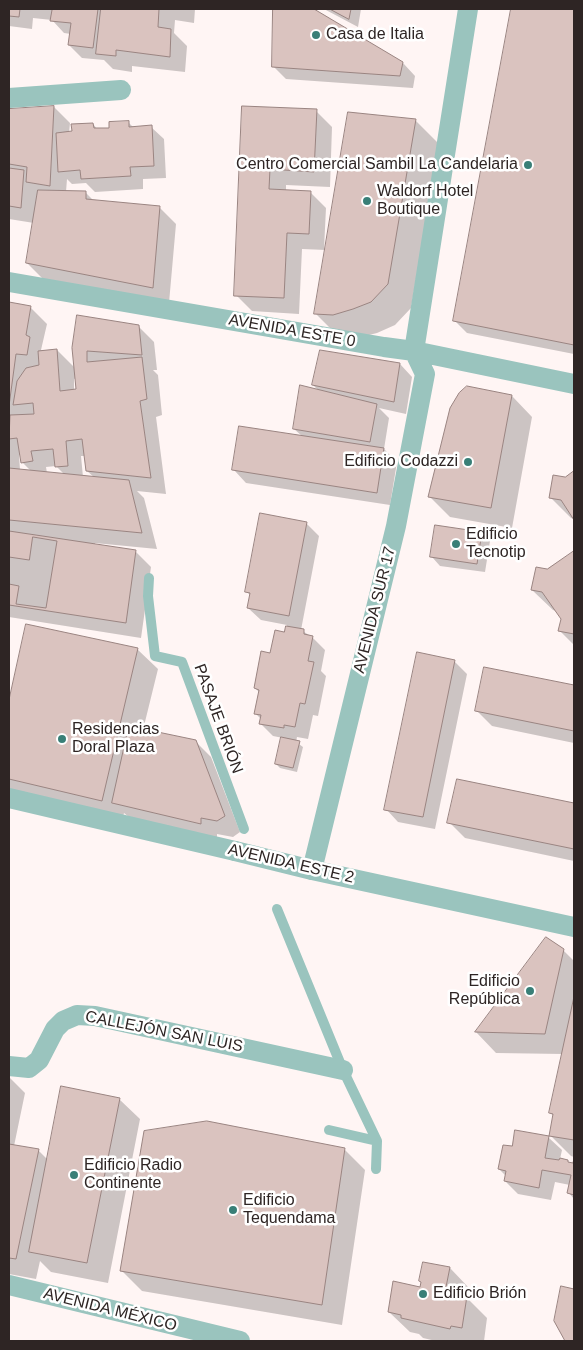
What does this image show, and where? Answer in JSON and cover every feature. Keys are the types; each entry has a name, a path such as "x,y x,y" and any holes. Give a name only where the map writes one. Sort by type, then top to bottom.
{"street":[{"path":"414,351 468,9"},
{"path":"9,98 121,90"},
{"name":"AVENIDA ESTE 0","path":"9,282 414,351 574,384"},
{"name":"AVENIDA SUR 17","path":"312,870 400,507 425,374 414,351"},
{"name":"AVENIDA ESTE 2","path":"9,798 312,870 574,928"},
{"name":"CALLEJÓN SAN LUIS","path":"9,1066 29,1068 39,1060 55,1029 63,1022 78,1015 94,1016 343,1070"},
{"name":"AVENIDA MÉXICO","path":"9,1285 240,1341"}],"lane":[{"name":"PASAJE BRIÓN","path":"149,578 148,596 155,656 182,662 244,829"},
{"path":"277,909 343,1070 377,1141 376,1170"},
{"path":"329,1130 377,1141"}],"building":[{"path":"9,9 20,9 19,17 9,16"},
{"path":"44,9 98,9 93,48 68,45 71,23 50,21 52,10"},
{"path":"101,9 159,9 158,27 171,29 170,57 116,50 116,56 96,54"},
{"name":"Casa de Italia","path":"273,9 314,9 403,62 400,76 272,67"},
{"path":"330,9 351,9 349,19"},
{"name":"Centro Comercial Sambil La Candelaria","path":"511,9 574,9 574,345 453,321"},
{"path":"54,106 50,186 26,182 27,167 9,164 9,109"},
{"path":"242,106 317,109 314,172 270,169 269,189 311,191 309,234 287,233 284,298 234,296"},
{"name":"Waldorf Hotel Boutique","path":"348,112 416,119 388,284 371,302 333,315 314,314"},
{"path":"129,121 129,127 152,125 154,166 130,167 131,176 81,179 80,170 58,172 56,133 72,131 71,124 93,123 94,128 109,128 109,122"},
{"path":"9,168 24,170 21,208 9,206"},
{"path":"38,190 86,191 86,199 160,206 153,288 26,263"},
{"path":"9,302 31,306 26,335 30,337 27,355 16,354 9,406"},
{"path":"77,315 139,325 142,355 87,351 87,362 142,357 147,399 140,401 151,478 86,471 82,439 66,441 68,466 55,467 53,449 31,451 33,461 21,463 17,438 9,439 10,415 34,414 33,403 13,405 17,381 26,368 39,365 38,351 57,349 60,391 76,389 72,348"},
{"path":"320,350 400,363 394,402 312,385"},
{"path":"300,385 377,404 370,442 293,429"},
{"name":"Edificio Codazzi","path":"467,386 512,395 491,508 428,497 450,408 459,393"},
{"path":"239,426 384,448 377,493 232,470"},
{"path":"9,468 129,480 142,533 9,520"},
{"path":"574,471 574,520 561,500 549,498 553,475 565,477"},
{"path":"260,513 307,522 289,616 247,608 250,593 245,592"},
{"name":"Edificio Tecnotip","path":"435,525 482,532 477,564 430,557"},
{"path":"9,531 136,550 126,623 9,605"},
{"path":"33,537 57,541 46,608 16,604 19,586 9,584 9,557 29,560"},
{"path":"574,551 574,634 558,631 561,619 542,592 531,590 536,567 547,569"},
{"name":"Residencias Doral Plaza","path":"26,624 138,648 102,801 9,779 9,700"},
{"path":"286,626 304,629 304,634 313,636 308,661 314,662 305,704 300,703 295,727 284,725 284,728 259,724 261,715 254,714 259,690 254,688 261,651 270,653 275,630 284,632"},
{"path":"417,652 455,660 423,817 384,810"},
{"path":"484,667 574,685 574,731 475,711"},
{"path":"129,726 196,740 225,816 217,821 201,818 201,824 112,803"},
{"path":"281,737 300,741 293,768 275,764"},
{"path":"457,779 574,803 574,849 447,823"},
{"name":"Edificio República","path":"546,937 564,949 545,1034 475,1032"},
{"path":"574,997 574,1140 549,1136 553,1114 549,1113"},
{"name":"Edificio Radio Continente","path":"61,1086 120,1098 87,1263 29,1252"},
{"name":"Edificio Tequendama","path":"207,1121 345,1148 322,1305 120,1271 144,1131"},
{"path":"515,1130 549,1136 545,1158 559,1160 560,1158 573,1163 574,1158 574,1195 567,1193 571,1175 542,1170 539,1188 504,1181 506,1171 498,1169 503,1145 512,1146"},
{"path":"9,1144 39,1149 16,1259 9,1258"},
{"name":"Edificio Brión","path":"423,1262 450,1267 446,1287 443,1286 442,1291 467,1296 462,1328 451,1326 450,1329 401,1318 401,1315 388,1312 393,1281 420,1287 421,1282 419,1281"},
{"path":"561,1286 574,1289 574,1341 565,1341 554,1321"}],"place":[{"name":"Casa de Italia","path":"316,35"},
{"name":"Centro Comercial Sambil La Candelaria","path":"528,165"},
{"name":"Waldorf Hotel Boutique","path":"367,201"},
{"name":"Edificio Codazzi","path":"468,462"},
{"name":"Edificio Tecnotip","path":"456,544"},
{"name":"Residencias Doral Plaza","path":"62,739"},
{"name":"Edificio República","path":"530,991"},
{"name":"Edificio Radio Continente","path":"74,1175"},
{"name":"Edificio Tequendama","path":"233,1210"},
{"name":"Edificio Brión","path":"423,1294"}]}
